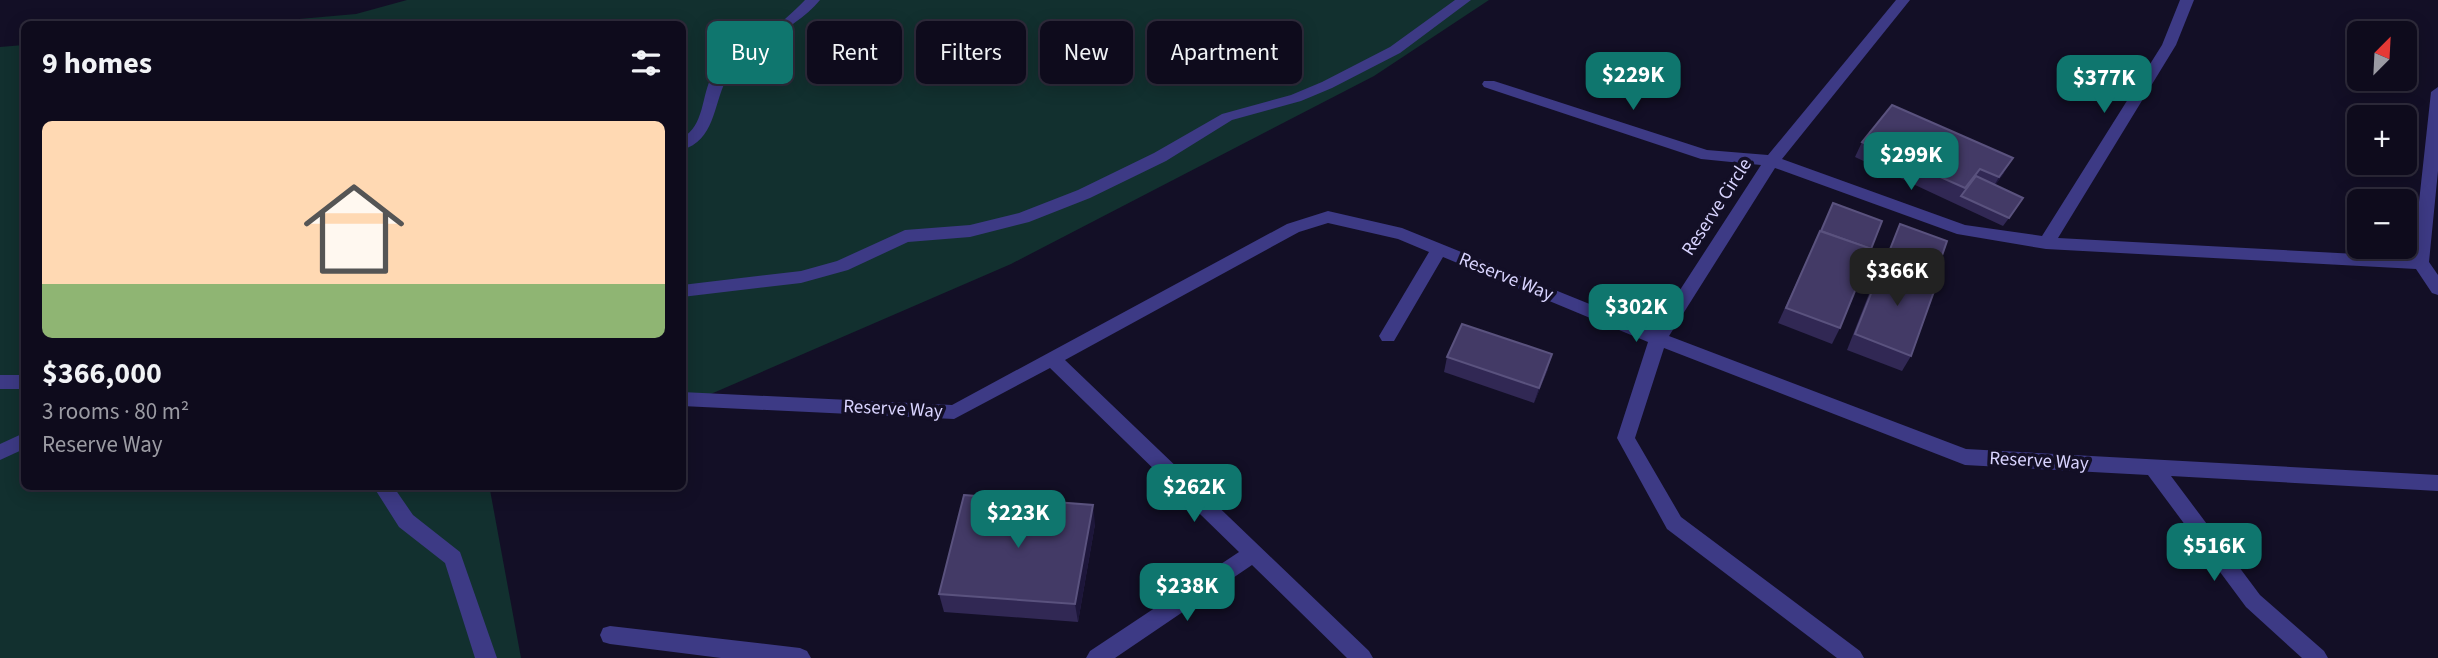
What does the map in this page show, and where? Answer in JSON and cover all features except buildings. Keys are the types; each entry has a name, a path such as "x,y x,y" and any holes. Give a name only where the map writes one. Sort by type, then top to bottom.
{"street":[{"path":"686,143 696,137 710,110 719,77 747,49 790,22 813,0"},
{"path":"686,291 801,277 842,266 905,236 970,231 1023,218 1084,194 1160,158 1227,117 1328,86 1395,50 1464,0"},
{"name":"Reserve Circle","path":"1853,658 1674,523 1626,438 1658,339 1772,161 1903,0"},
{"path":"2046,243 2169,45 2187,0"},
{"path":"1489,84 1706,155 1772,161 1963,230 2046,243 2421,263"},
{"path":"2438,92 2421,263 2438,289"},
{"name":"Reserve Way","path":"686,399 954,412 1293,228 1328,216 1402,234 1658,339 1965,457 2438,483"},
{"path":"1388,336 1439,249"},
{"path":"1053,360 1362,658"},
{"path":"0,382 21,382"},
{"path":"0,452 21,442"},
{"path":"2154,468 2253,601 2317,658"},
{"path":"385,490 406,521 453,558 486,658"},
{"path":"1097,658 1253,553"},
{"path":"610,635 800,658"}],"green space":[{"path":"407,0 1489,0 1374,76 1011,264 686,405 686,21 276,21 356,14"},
{"path":"21,45 21,490 490,490 521,658 0,658 0,47"}]}
